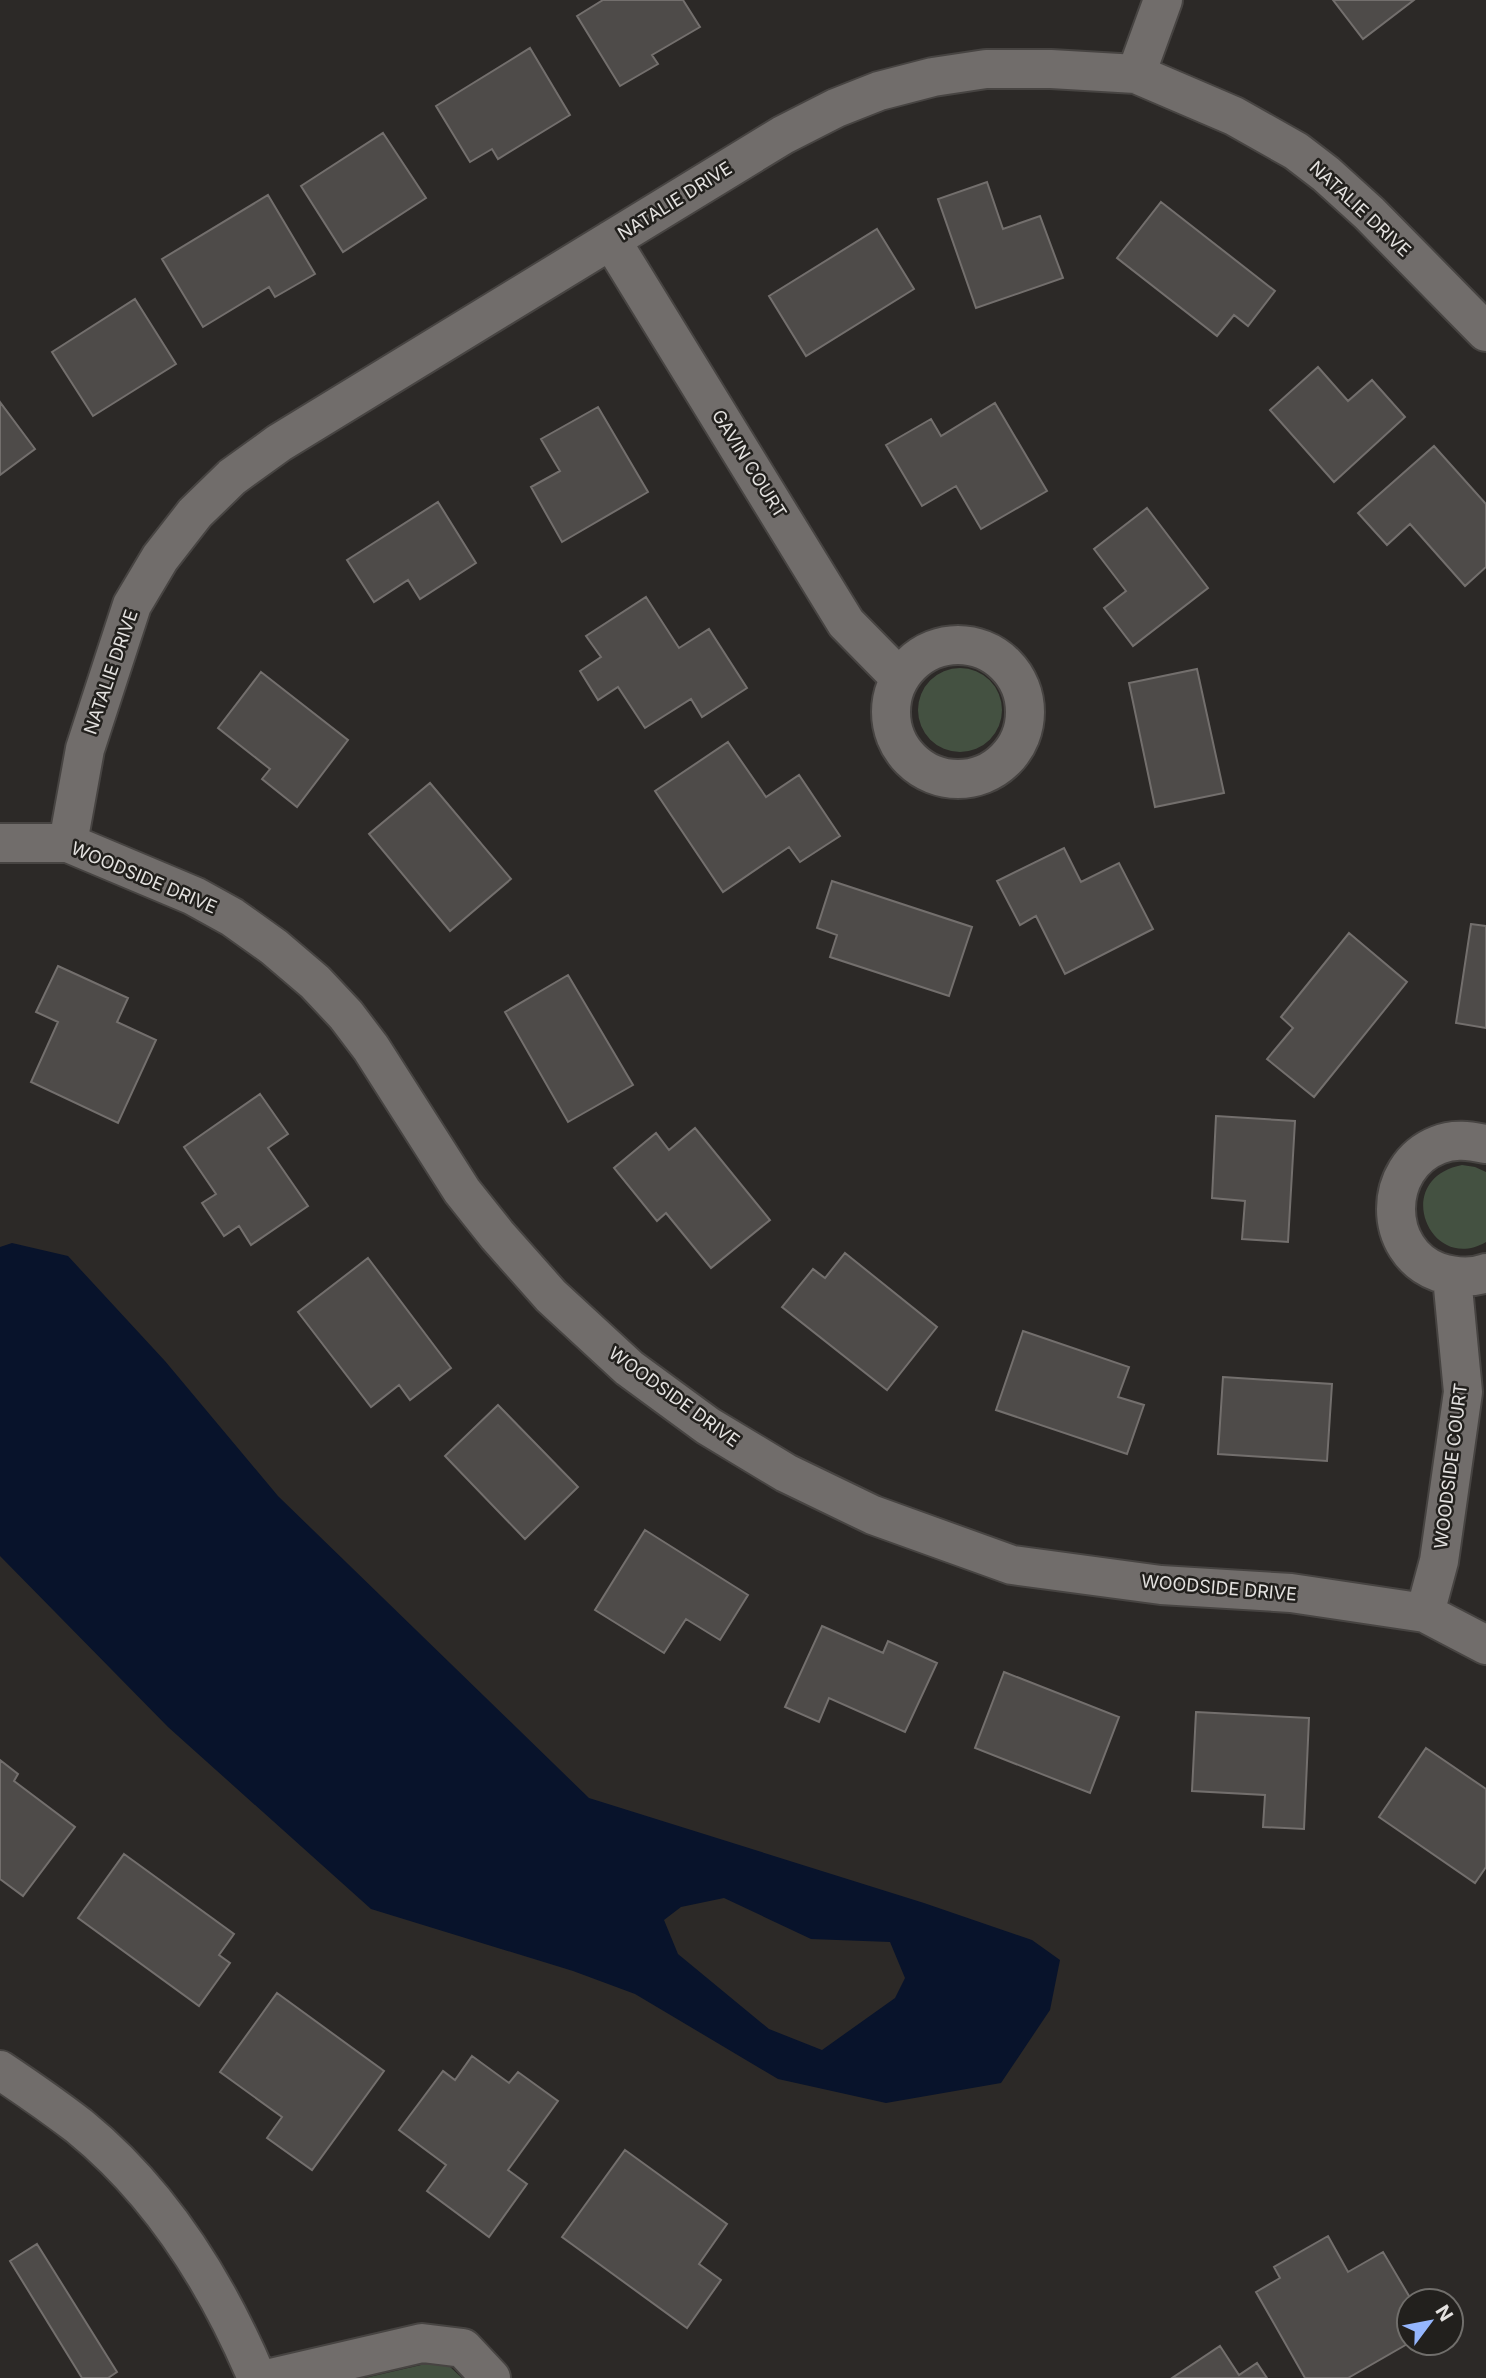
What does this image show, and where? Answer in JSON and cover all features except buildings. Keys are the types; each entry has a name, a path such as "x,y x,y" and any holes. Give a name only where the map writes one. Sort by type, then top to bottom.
{"street":[{"path":"1136,74 1163,0"},
{"name":"NATALIE DRIVE","path":"68,843 85,749 132,605 160,558 195,513 232,477 279,443 783,135 836,107 879,91 933,77 986,69 1051,69 1136,74 1234,116 1296,151 1369,213 1486,332"},
{"name":"GAVIN COURT","path":"611,240 846,623 900,678"},
{"name":"WOODSIDE DRIVE","path":"0,843 68,843 194,896 232,917 275,947 315,982 346,1015 371,1048 462,1191 551,1296 629,1368 708,1426 786,1473 873,1515 1012,1565 1161,1585 1291,1593 1425,1612 1486,1645"},
{"path":"1469,1275 1428,1268 1409,1251 1397,1229 1394,1203 1401,1179 1416,1158 1438,1144 1463,1139 1486,1143"},
{"name":"WOODSIDE COURT","path":"1425,1612 1439,1561 1463,1392 1469,1275"},
{"path":"0,2070 80,2127 117,2161 155,2203 194,2255 208,2279 236,2328 257,2378"},
{"path":"271,2378 422,2343 463,2348 491,2378"}],"green space":[{"path":"960,668 976,671 995,687 1002,710 999,726 983,745 960,752 944,749 925,733 918,710 921,694 937,675"},
{"path":"1462,1165 1486,1172 1486,1242 1466,1249 1448,1246 1435,1236 1426,1221 1423,1204 1428,1188 1440,1174"},
{"path":"434,2362 448,2365 462,2378 365,2378"}],"water":[{"path":"12,1243 68,1256 165,1361 278,1496 589,1798 924,1903 1032,1940 1060,1960 1050,2010 1001,2083 886,2103 778,2079 635,1994 573,1971 371,1909 168,1727 0,1556 0,1247","holes":["724,1898 811,1939 890,1942 905,1978 895,1998 822,2050 769,2029 678,1954 664,1920 681,1907"]}]}
